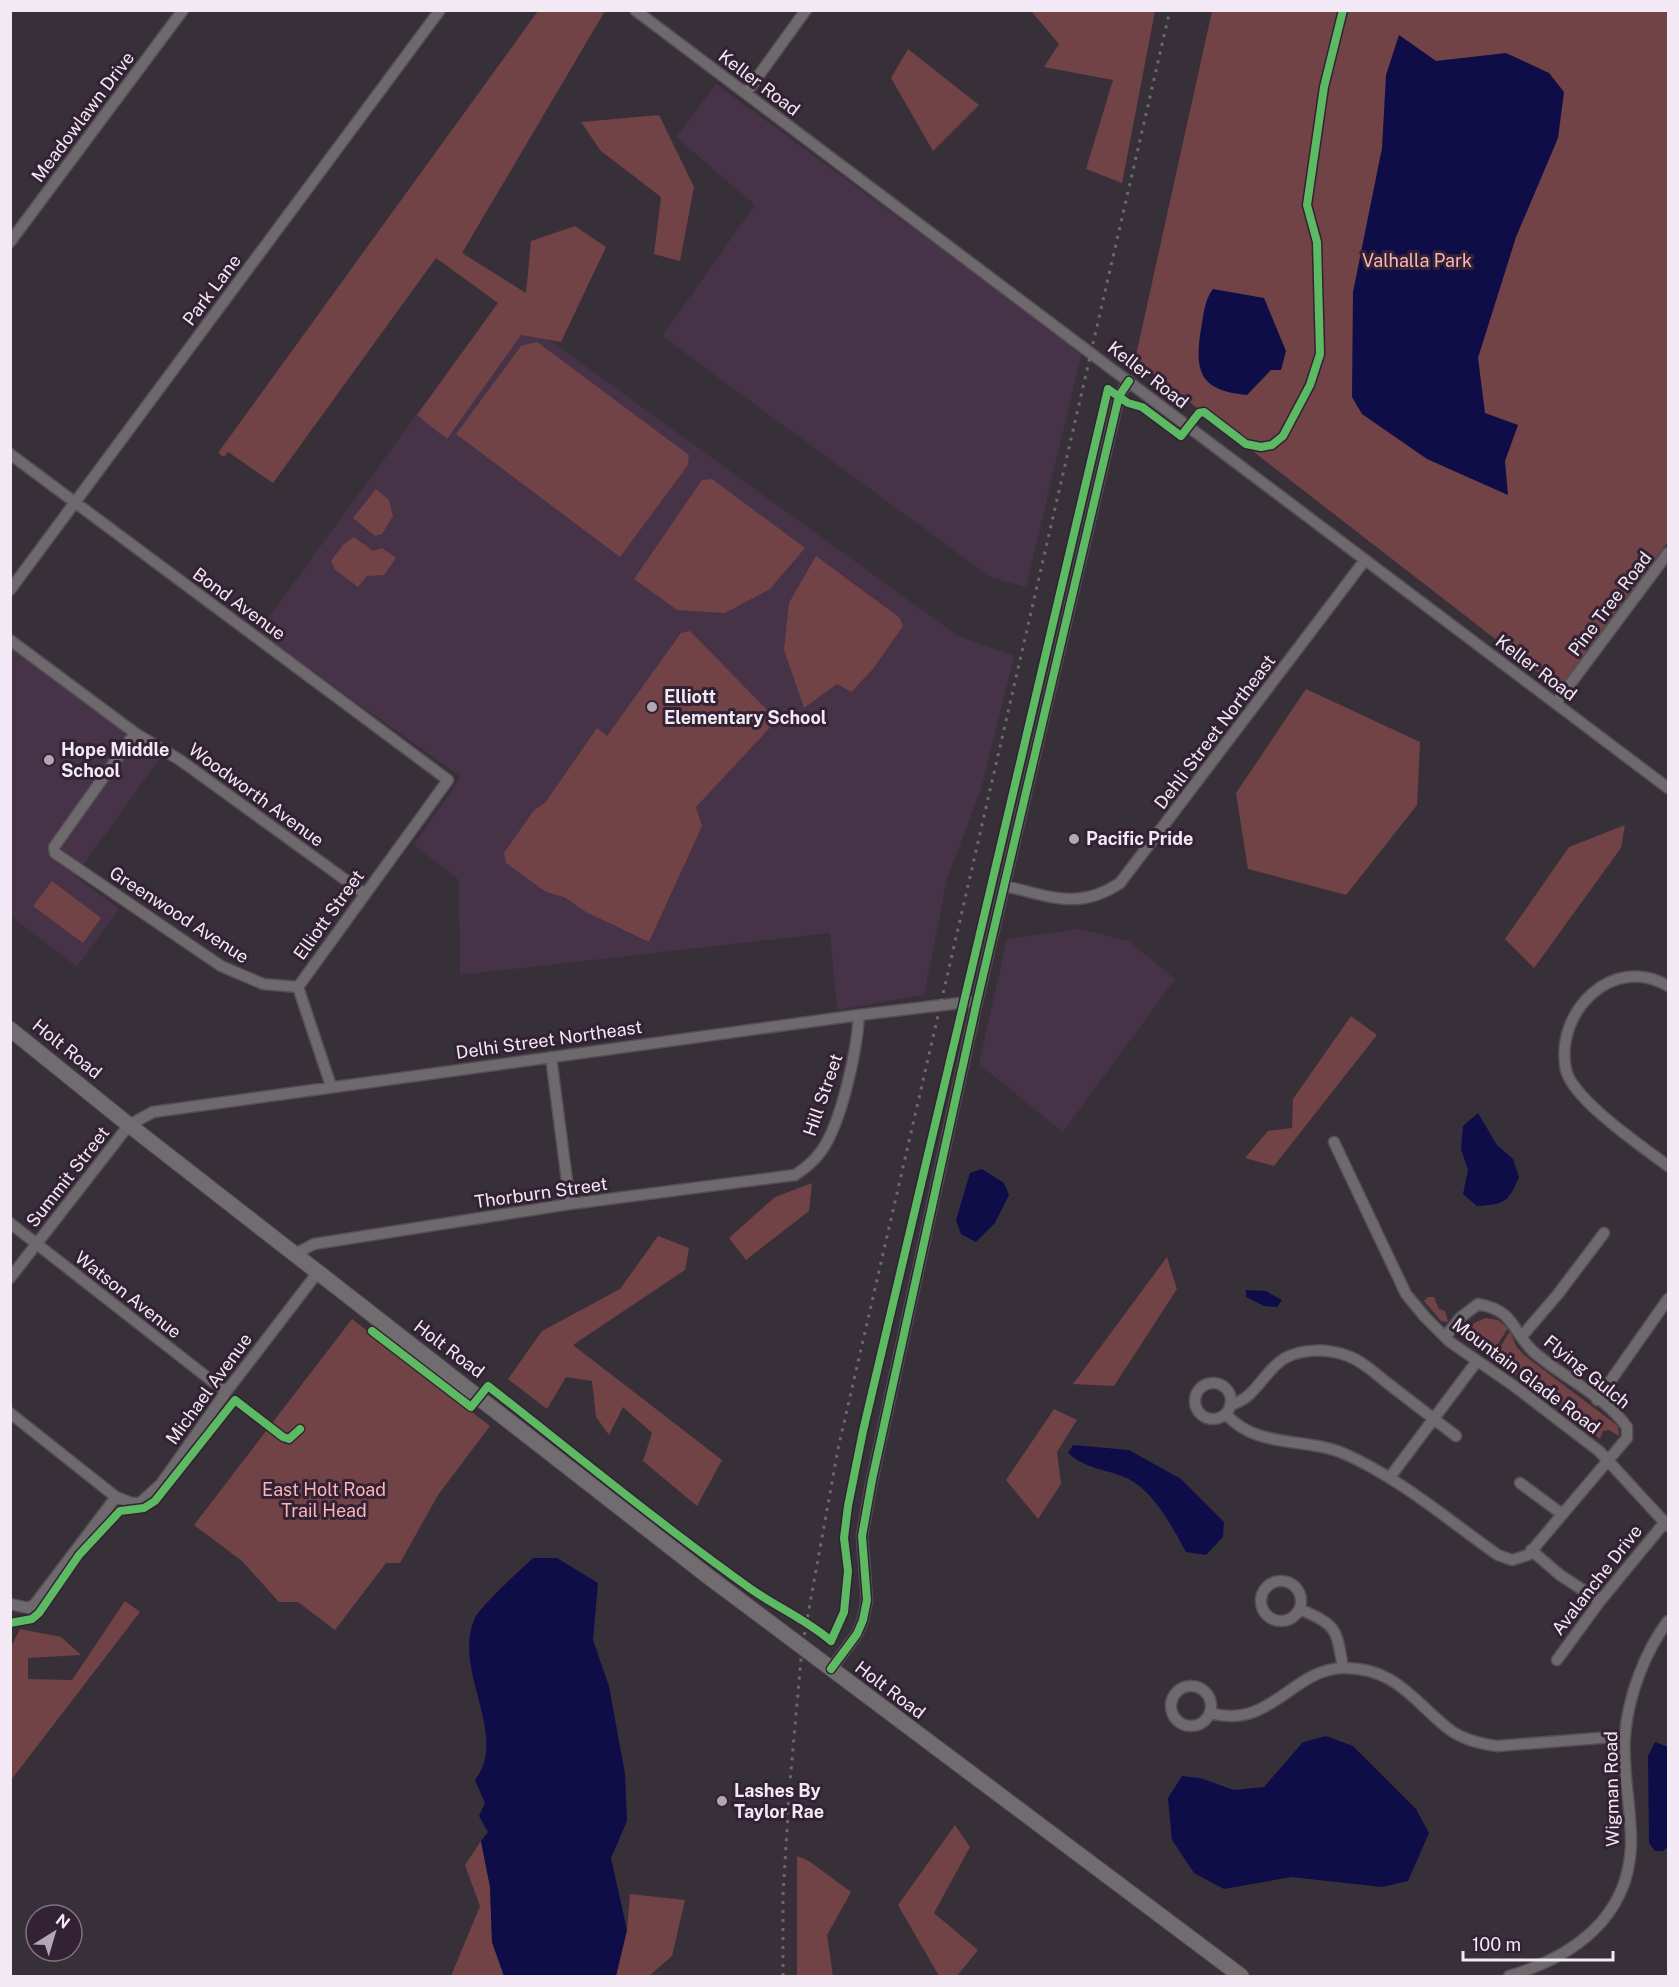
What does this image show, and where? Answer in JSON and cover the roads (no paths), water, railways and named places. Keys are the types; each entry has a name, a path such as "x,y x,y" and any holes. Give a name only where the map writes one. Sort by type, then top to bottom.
{"main road":[{"name":"Holt Road","path":"10,1029 129,1125 831,1669 1241,1977"}],"street":[{"name":"Meadowlawn Drive","path":"10,242 183,10"},
{"name":"Park Lane","path":"10,590 440,10"},
{"name":"Keller Road","path":"635,10 1668,788"},
{"path":"746,93 806,10"},
{"path":"831,1669 857,1634 863,1620 867,1600 861,1551 865,1513 977,1002 1119,396 1129,381"},
{"name":"Bond Avenue","path":"10,454 448,780"},
{"name":"Pine Tree Road","path":"1556,703 1668,553"},
{"name":"Dehli Street Northeast","path":"1005,886 1064,899 1084,900 1104,894 1120,884 1365,560"},
{"name":"Woodworth Avenue","path":"10,640 135,733 180,760 365,894"},
{"name":"Greenwood Avenue","path":"135,733 54,847 54,854 221,966 263,984 298,987"},
{"name":"Elliott Street","path":"331,1086 298,987 448,780"},
{"path":"1668,986 1656,979 1628,975 1603,985 1580,1004 1565,1036 1566,1072 1590,1105 1668,1166"},
{"name":"Delhi Street Northeast","path":"129,1125 153,1112 331,1086 859,1015 977,1002"},
{"name":"Hill Street","path":"795,1175 809,1166 823,1148 832,1128 852,1066 859,1015"},
{"path":"551,1057 570,1204"},
{"name":"Summit Street","path":"10,1278 129,1125"},
{"name":"Mountain Glade Road","path":"1334,1142 1406,1294 1445,1337 1514,1386 1608,1460 1667,1524"},
{"name":"Thorburn Street","path":"295,1254 314,1244 570,1204 795,1175"},
{"name":"Watson Avenue","path":"10,1223 226,1392"},
{"path":"1522,1336 1604,1233"},
{"name":"Michael Avenue","path":"116,1497 132,1503 146,1499 161,1484 226,1392 318,1272"},
{"path":"1597,1400 1668,1299"},
{"name":"Flying Gulch","path":"1445,1337 1460,1318 1478,1304 1505,1313 1533,1352 1623,1422 1628,1432 1627,1438 1608,1460"},
{"path":"1456,1436 1359,1362 1328,1350 1315,1350 1286,1358 1272,1368 1246,1400 1228,1409 1249,1432 1265,1438 1343,1453 1390,1477 1498,1555 1512,1560 1527,1555 1608,1460"},
{"path":"1390,1477 1477,1361"},
{"path":"10,1413 116,1497 35,1604 29,1608 10,1604"},
{"path":"1520,1483 1562,1514"},
{"name":"Avalanche Drive","path":"1557,1660 1600,1601 1667,1524"},
{"path":"1531,1550 1560,1575 1600,1601"},
{"path":"1300,1609 1324,1619 1331,1625 1338,1641 1343,1668"},
{"name":"Wigman Road","path":"1509,1977 1553,1961 1580,1944 1599,1924 1618,1896 1629,1862 1631,1844 1625,1736 1632,1698 1655,1640 1666,1628"},
{"path":"1210,1713 1245,1717 1319,1674 1343,1668 1372,1673 1401,1684 1451,1731 1482,1744 1497,1746 1625,1736"}],"railway":[{"path":"783,1976 783,1894 802,1648 838,1449 1170,10"}],"place":[{"name":"Elliott Elementary School","path":"652,707"},
{"name":"Hope Middle School","path":"49,760"},
{"name":"Pacific Pride","path":"1074,839"},
{"name":"Lashes By Taylor Rae","path":"722,1801"}],"park label":[{"name":"Valhalla Park","path":"1417,261"},
{"name":"East Holt Road Trail Head","path":"324,1500"}]}
